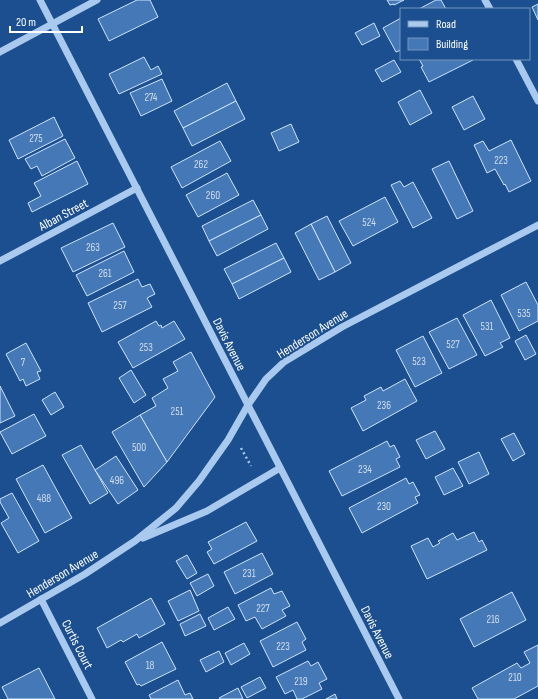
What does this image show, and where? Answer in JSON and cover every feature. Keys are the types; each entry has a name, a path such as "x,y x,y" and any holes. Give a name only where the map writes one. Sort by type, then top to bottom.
{"street":[{"name":"Davis Avenue","path":"40,0 399,699"},
{"path":"0,52 97,0"},
{"path":"517,60 538,101"},
{"name":"Alban Street","path":"0,260 137,188"},
{"name":"Henderson Avenue","path":"0,623 136,541 176,508 199,481 228,440 248,405 266,379 284,362 342,327 538,224"},
{"name":"Henderson Avenue","path":"136,541 207,511 280,468"},
{"name":"Curtis Court","path":"41,599 92,699"}],"path":[{"path":"241,448 253,468"}],"building":[{"path":"137,0 150,0 158,17 109,41 98,19"},
{"path":"387,0 404,0 394,5 390,5"},
{"path":"436,0 441,0 445,8 421,8"},
{"path":"538,4 538,20 532,7"},
{"path":"400,19 400,50 396,52 383,28"},
{"path":"374,23 380,36 362,45 355,33"},
{"path":"144,57 151,70 158,66 162,74 119,94 109,74"},
{"path":"394,60 401,72 382,82 375,70"},
{"path":"420,60 473,60 429,82 421,67 423,66"},
{"path":"162,79 172,101 141,116 130,93"},
{"path":"227,83 236,101 183,128 174,111"},
{"path":"420,90 432,113 410,125 398,102"},
{"path":"473,96 485,119 464,130 452,107"},
{"path":"236,101 245,119 192,146 183,128"},
{"path":"54,117 63,136 18,159 9,140"},
{"path":"291,124 299,142 279,151 271,133"},
{"path":"65,139 75,158 42,176 37,166 31,169 25,159"},
{"path":"511,140 531,181 509,192 495,169 487,173 474,145 483,141 489,151"},
{"path":"220,141 231,161 182,188 171,167"},
{"path":"77,161 88,184 32,212 28,203 41,196 34,183"},
{"path":"449,161 473,211 457,219 432,169"},
{"path":"227,173 239,195 198,217 186,195"},
{"path":"400,181 404,187 413,182 432,218 413,228 391,185"},
{"path":"385,197 398,222 353,246 339,221"},
{"path":"253,200 261,215 209,241 202,226"},
{"path":"261,215 268,229 217,256 209,241"},
{"path":"327,216 351,263 335,272 311,224"},
{"path":"113,223 125,247 73,272 61,248"},
{"path":"311,224 335,272 319,280 295,233"},
{"path":"276,243 284,258 232,284 224,269"},
{"path":"124,251 134,272 87,296 76,275"},
{"path":"284,258 291,272 239,299 232,284"},
{"path":"138,279 142,287 150,284 155,294 147,298 152,307 102,332 88,303"},
{"path":"526,282 538,305 538,321 519,331 501,295"},
{"path":"491,300 510,338 500,343 503,347 485,356 463,315"},
{"path":"457,318 477,355 449,369 429,332"},
{"path":"156,321 162,328 174,321 185,339 133,368 118,342"},
{"path":"526,335 536,354 525,360 515,341"},
{"path":"423,336 442,373 415,387 396,350"},
{"path":"26,343 41,371 37,372 40,379 26,386 23,379 20,381 6,354"},
{"path":"191,352 215,397 167,462 140,415 156,406 152,398 168,388 163,379 178,371 173,362"},
{"path":"131,370 146,395 134,403 119,378"},
{"path":"405,379 417,401 363,431 351,408 366,400 364,396 381,387 383,391"},
{"path":"0,386 15,416 0,423"},
{"path":"55,392 64,407 51,415 42,400"},
{"path":"34,414 46,436 12,454 0,432"},
{"path":"140,415 167,462 144,487 112,432"},
{"path":"435,431 445,449 426,459 416,440"},
{"path":"514,433 525,454 513,461 501,439"},
{"path":"387,441 390,447 394,445 400,457 396,459 400,467 342,496 329,471"},
{"path":"81,445 108,493 90,504 62,455"},
{"path":"479,452 489,474 469,484 458,462"},
{"path":"116,456 138,490 118,504 95,470"},
{"path":"43,465 72,518 45,533 16,479"},
{"path":"453,468 463,486 444,495 435,477"},
{"path":"406,478 409,484 413,482 420,495 415,497 418,503 362,533 349,508"},
{"path":"12,493 39,541 18,553 1,523 9,518 0,502 0,499"},
{"path":"246,522 257,541 214,564 207,552 212,549 208,542"},
{"path":"474,532 479,542 482,540 487,550 427,579 411,546 428,538 433,547 440,543 438,541 453,533 457,540"},
{"path":"262,553 273,574 235,594 224,572"},
{"path":"187,555 197,573 187,579 176,561"},
{"path":"208,574 214,586 197,596 190,583"},
{"path":"271,588 274,594 282,591 290,606 282,610 286,616 262,629 255,617 246,621 238,605"},
{"path":"190,590 199,611 178,621 168,601"},
{"path":"512,592 526,620 474,647 460,619"},
{"path":"151,598 165,624 139,638 137,634 123,642 121,640 107,648 97,628"},
{"path":"228,607 235,619 214,630 208,618"},
{"path":"200,614 206,626 185,636 180,624"},
{"path":"297,622 306,639 302,642 306,650 273,667 260,641"},
{"path":"162,642 176,669 141,686 139,684 137,685 125,662"},
{"path":"244,643 250,654 231,665 225,653"},
{"path":"538,645 538,686 514,699 478,699 472,688 517,663 521,668 530,663 524,652"},
{"path":"219,651 224,662 206,672 200,660"},
{"path":"308,661 311,666 318,662 327,679 319,683 322,689 302,699 297,699 293,690 285,694 276,677"},
{"path":"39,668 55,699 8,699 2,687"},
{"path":"260,677 266,688 247,698 241,687"},
{"path":"178,680 185,695 190,693 193,699 151,699 149,695"},
{"path":"238,688 243,699 219,698"},
{"path":"335,694 337,699 326,699"}]}
